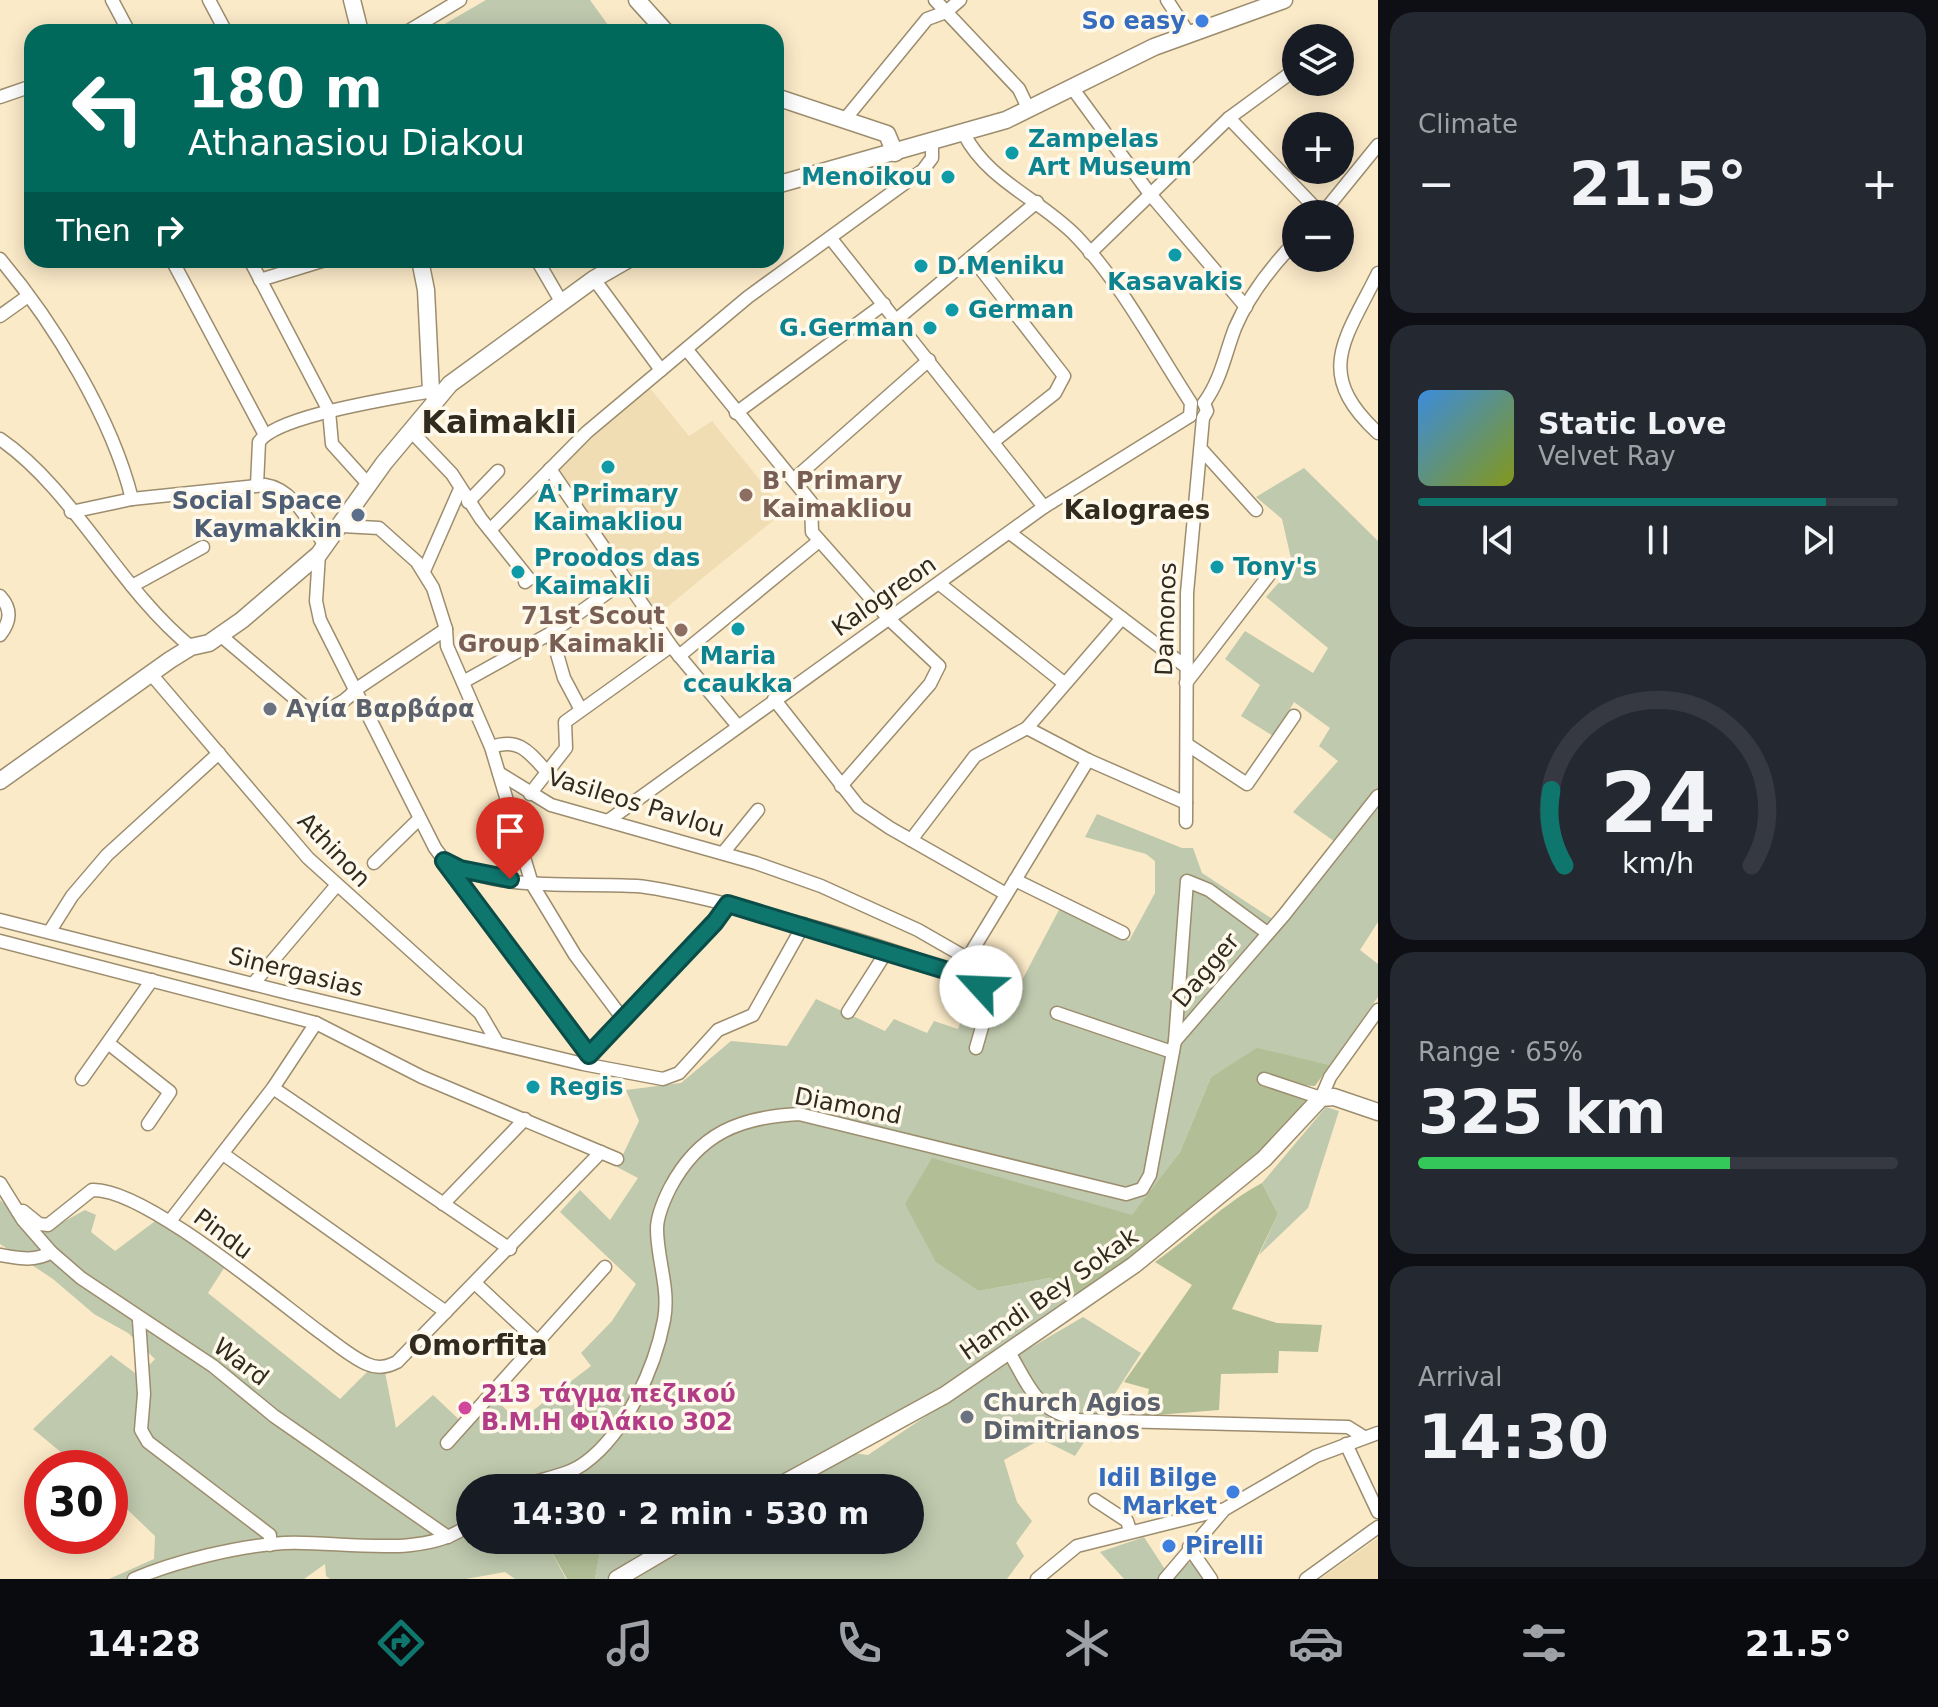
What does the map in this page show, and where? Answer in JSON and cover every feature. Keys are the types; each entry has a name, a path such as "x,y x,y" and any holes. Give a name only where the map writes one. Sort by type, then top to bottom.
{"street":[{"path":"112,0 125,24"},
{"path":"209,0 222,24"},
{"path":"352,0 358,24"},
{"path":"421,24 460,0"},
{"path":"637,0 659,24"},
{"path":"935,0 1019,89 1029,110"},
{"path":"846,118 927,19 946,12 960,0"},
{"path":"1167,0 1189,34"},
{"path":"784,183 964,134 1029,110 1154,47 1284,0"},
{"path":"1090,253 1229,118 1282,79"},
{"path":"0,97 24,89"},
{"path":"1073,89 1150,194 1246,307"},
{"path":"784,99 887,134 895,153"},
{"path":"1229,118 1308,200"},
{"path":"964,134 984,165 1058,219 1090,253 1197,410 1215,388 1246,307 1282,256"},
{"path":"490,530 587,432 748,297 832,240 923,170 932,158 932,141"},
{"path":"1334,200 1362,169 1378,145"},
{"path":"896,320 973,259 1037,202"},
{"path":"832,240 1044,507"},
{"path":"0,259 28,296 100,417 132,499"},
{"path":"973,259 1064,376 1055,393 994,441"},
{"path":"176,268 265,435"},
{"path":"254,268 329,411 332,444 369,485"},
{"path":"260,280 299,268"},
{"path":"422,268 434,395"},
{"path":"542,268 562,303"},
{"path":"0,781 191,647 207,644 258,609 322,550 342,526 434,395 613,268"},
{"path":"1378,273 1344,345 1340,377 1350,404 1378,433"},
{"path":"594,279 661,370"},
{"path":"1368,294 1378,303"},
{"path":"0,316 28,296"},
{"path":"736,413 884,304"},
{"path":"687,350 814,508 811,527 819,541 890,620 937,663 939,671 841,786"},
{"path":"793,480 929,360"},
{"path":"257,485 258,449 265,435 329,411 434,395"},
{"name":"Damonos","path":"1186,822 1188,745 1185,666 1187,593 1201,449 1197,410"},
{"name":"Kalogreon","path":"609,820 737,725 941,585 1044,507 1197,410"},
{"path":"410,430 452,474 468,502 529,579 525,582"},
{"path":"0,439 32,467 162,621 191,647"},
{"path":"1201,449 1256,510"},
{"path":"550,469 675,651 737,725"},
{"path":"468,502 498,471"},
{"path":"71,512 132,499 257,485 283,491 322,550 316,601 320,620 419,819 444,861 586,1060 728,904"},
{"path":"424,571 460,489"},
{"path":"342,526 379,528 424,571 439,601 447,646 491,747 532,884 575,955 623,1019"},
{"path":"1010,533 1185,666"},
{"path":"530,794 566,748 563,725 581,710 675,651 819,541"},
{"path":"132,586 203,547"},
{"path":"1186,683 1276,566"},
{"path":"463,682 551,633 625,580"},
{"path":"941,585 1064,683"},
{"path":"0,596 9,608 10,617 0,635"},
{"path":"911,840 975,756 1027,728 1122,618"},
{"path":"220,635 309,709 339,704 446,629"},
{"path":"551,633 564,678 581,710"},
{"name":"Athinon","path":"151,674 336,886 480,1013 497,1042"},
{"path":"774,699 841,786 867,813 1006,894"},
{"path":"1188,745 1243,784 1255,777 1294,716"},
{"path":"1027,728 1088,760 1186,803"},
{"path":"491,747 507,742 519,744 547,772"},
{"path":"50,931 93,870 219,753"},
{"path":"958,974 1088,760"},
{"name":"Vasileos Pavlou","path":"499,773 551,805 723,853 821,886 918,930 1005,980"},
{"name":"Dagger","path":"1126,1194 1142,1189 1150,1175 1174,1046 1266,932 1284,915 1378,796"},
{"path":"723,853 758,810"},
{"path":"374,863 419,819"},
{"path":"444,861 460,869 532,884 639,886 728,904 804,924 958,974 986,992 986,1013 976,1048"},
{"path":"1015,880 1123,933"},
{"path":"1057,1013 1174,1046 1187,881 1209,890 1266,932"},
{"path":"253,984 336,886"},
{"name":"Sinergasias","path":"0,920 288,993 659,1079 679,1073 713,1034 753,1015 804,924"},
{"path":"82,940 83,962"},
{"path":"0,941 316,1023 422,1077 617,1159"},
{"path":"848,1012 887,951"},
{"path":"82,1079 152,980"},
{"path":"281,1013 288,993"},
{"path":"1321,1098 1330,1077 1378,1010"},
{"path":"170,1221 273,1088 316,1023"},
{"path":"108,1043 170,1092 148,1124"},
{"path":"1264,1079 1321,1098 1334,1097 1378,1112"},
{"path":"273,1088 510,1249"},
{"name":"Hamdi Bey Sokak","path":"802,1474 883,1431 1009,1352 1192,1221 1264,1159 1321,1098"},
{"name":"Diamond","path":"558,1474 581,1466 603,1446 622,1421 656,1350 665,1318 657,1226 663,1202 683,1163 729,1127 749,1119 799,1114 1126,1194"},
{"path":"443,1204 525,1119"},
{"path":"223,1154 446,1312 601,1152"},
{"name":"Ward","path":"0,1183 18,1212 51,1252 81,1278 139,1320 213,1366 274,1416 448,1537"},
{"name":"Pindu","path":"18,1212 26,1212 39,1224 53,1223 85,1194 100,1189 170,1221 367,1364 381,1367 399,1360 446,1312"},
{"path":"0,1255 32,1258 51,1252"},
{"path":"447,1443 605,1267"},
{"path":"476,1284 537,1341"},
{"path":"139,1320 144,1394 141,1430 148,1442 270,1535 270,1545"},
{"path":"1009,1352 1035,1397 1046,1409 1062,1416 1079,1420 1348,1427 1364,1437"},
{"path":"1165,1579 1189,1547 1225,1509 1278,1474 1378,1433"},
{"path":"1346,1444 1378,1512"},
{"path":"1095,1500 1127,1521 1130,1530"},
{"path":"1037,1579 1077,1546 1130,1530 1225,1509"},
{"path":"1178,1520 1202,1532"},
{"path":"1306,1579 1378,1527"},
{"path":"134,1579 176,1564 270,1545 417,1545 456,1532"},
{"path":"1189,1547 1211,1579"},
{"path":"617,1579 659,1554"}],"shaded area":[{"path":"649,387 689,436 712,421 785,511 656,616 557,469"},
{"path":"1378,1538 1378,1579 1320,1579"}],"green space":[{"path":"486,0 590,0 607,24 445,24"},
{"path":"1304,468 1378,541 1378,922 1360,950 1378,964 1378,997 1330,1065 1257,1049 1211,1077 1180,1152 1132,1216 932,1159 979,1291 1050,1278 1077,1294 946,1387 788,1474 456,1474 456,1554 553,1554 566,1579 515,1579 505,1572 466,1579 330,1579 326,1576 325,1564 304,1579 109,1579 154,1559 155,1536 128,1510 128,1450 58,1450 33,1429 111,1355 139,1376 155,1359 128,1333 94,1314 53,1279 0,1244 0,1200 41,1234 85,1210 96,1215 91,1232 115,1251 158,1219 224,1268 208,1293 340,1399 369,1370 385,1372 396,1428 433,1395 466,1426 494,1397 518,1422 591,1366 581,1353 612,1321 636,1284 560,1212 580,1190 610,1220 638,1178 617,1167 639,1121 626,1090 681,1083 731,1041 787,1046 816,999 885,1031 894,1019 927,1033 934,1021 958,1029 971,994 966,990 983,961 1021,982 1060,908 1129,941 1155,893 1155,861 1146,854 1085,837 1097,814 1182,848 1193,848 1202,873 1280,924 1345,849 1293,812 1338,761 1319,746 1330,728 1294,702 1275,737 1241,716 1260,685 1225,659 1245,631 1313,673 1328,648 1266,597 1293,567 1282,519 1256,497"},
{"path":"1257,1048 1330,1065 1315,1086 1299,1085 1311,1098 1259,1154 1202,1205 1141,1252 1077,1294 1050,1278 979,1291 936,1262 905,1204 932,1158 1132,1215 1180,1152 1211,1077"},
{"path":"1326,1107 1339,1111 1308,1208 1259,1255 1278,1214 1262,1183"},
{"path":"1262,1183 1278,1214 1232,1309 1277,1323 1322,1325 1318,1352 1279,1351 1278,1373 1221,1374 1219,1410 1144,1416 1149,1389 1124,1382 1192,1285 1155,1262"},
{"path":"1083,1317 1141,1353 1075,1456 1041,1439 1004,1460 1017,1502 1032,1521 1016,1543 1024,1556 1007,1579 635,1579 678,1554 924,1554 924,1474 816,1474 853,1453 868,1455 1008,1361"},
{"path":"1144,1537 1168,1574 1193,1561 1204,1579 1124,1579 1100,1552"},
{"path":"553,1554 599,1554 595,1579 567,1579"},
{"path":"599,1554 649,1554 606,1579 595,1579"}],"place":[{"name":"So easy","path":"1202,21"},
{"name":"Zampelas Art Museum","path":"1012,153"},
{"name":"Menoikou","path":"948,177"},
{"name":"Kasavakis","path":"1175,255"},
{"name":"D.Meniku","path":"921,266"},
{"name":"German","path":"952,310"},
{"name":"G.German","path":"930,328"},
{"name":"A' Primary Kaimakliou","path":"608,467"},
{"name":"B' Primary Kaimakliou","path":"746,495"},
{"name":"Social Space Kaymakkin","path":"358,515"},
{"name":"Tony's","path":"1217,567"},
{"name":"Proodos das Kaimakli","path":"518,572"},
{"name":"Maria ccaukka","path":"738,629"},
{"name":"71st Scout Group Kaimakli","path":"681,630"},
{"name":"Αγία Βαρβάρα","path":"270,709"},
{"name":"Regis","path":"533,1087"},
{"name":"213 τάγμα πεζικού B.M.H Φιλάκιο 302","path":"465,1408"},
{"name":"Church Agios Dimitrianos","path":"967,1417"},
{"name":"Idil Bilge Market","path":"1233,1492"},
{"name":"Pirelli","path":"1169,1546"}],"district":[{"name":"Kaimakli","path":"499,422"},
{"name":"Kalograes","path":"1137,510"},
{"name":"Omorfita","path":"478,1345"}],"route":[{"path":"510,879 460,869 444,861 589,1055 715,922 728,904 804,924 958,974 981,987"}]}
